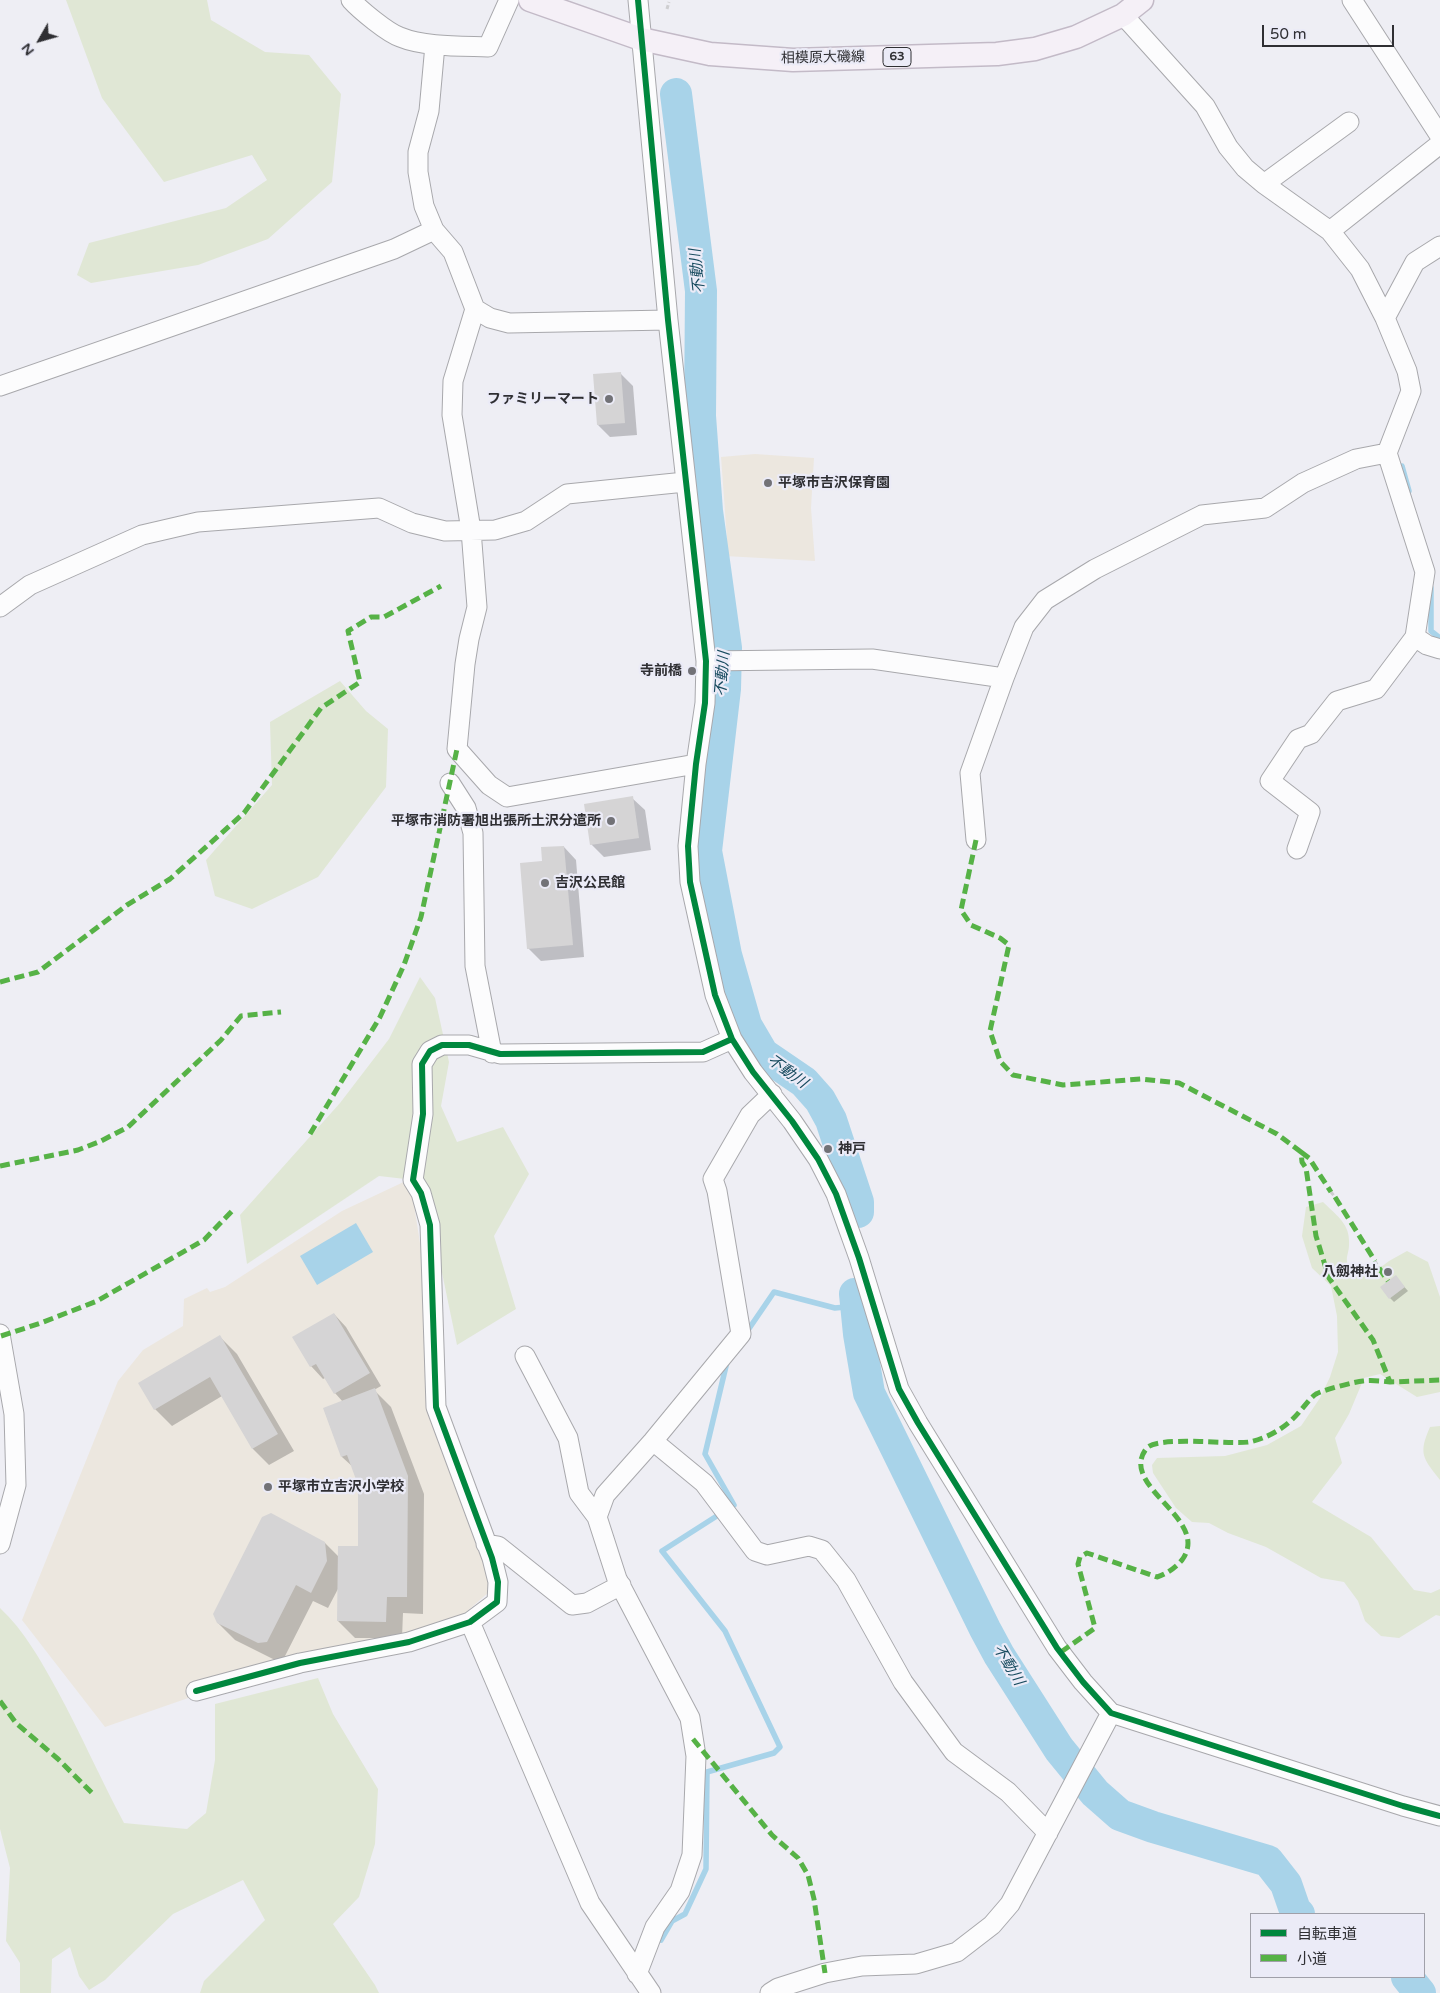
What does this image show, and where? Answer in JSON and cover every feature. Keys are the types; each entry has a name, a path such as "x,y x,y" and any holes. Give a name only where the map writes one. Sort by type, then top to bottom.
{"main road":[{"name":"相模原大磯線","path":"530,0 641,39 710,54 793,60 997,54 1035,49 1076,38 1124,15 1142,0"}],"street":[{"path":"351,0 399,37 435,44 488,47 509,0"},
{"path":"638,0 668,320 706,661 705,703 696,764 688,846 690,882 715,995 732,1039 753,1072 772,1094 818,1159 836,1194 859,1258 899,1389 918,1424 1058,1648 1083,1682 1111,1712 1402,1806 1440,1816"},
{"path":"1352,0 1440,136"},
{"path":"1124,15 1205,106 1228,147 1245,168 1264,184 1330,231 1360,268 1385,318 1407,371 1411,391 1387,453 1425,572 1415,637 1376,689 1337,701 1311,734 1298,738 1270,780 1310,812 1297,850"},
{"path":"435,44 429,111 418,152 418,172 424,206 434,230 453,252 475,309 490,318 508,323 668,320"},
{"path":"1264,184 1349,122"},
{"path":"1330,231 1440,144"},
{"path":"0,386 394,248 434,230"},
{"path":"1385,318 1415,262 1440,246"},
{"path":"475,309 453,381 452,415 471,530 478,607 469,639 465,664 457,749 490,785 507,797 696,764"},
{"path":"976,840 970,773 1024,627 1045,600 1095,569 1202,515 1265,508 1303,484 1356,459 1387,453"},
{"path":"0,607 30,585 142,535 198,522 379,508 412,523 445,531 495,530 526,521 567,494 685,482"},
{"path":"1415,637 1427,645 1440,649"},
{"path":"706,661 872,659 1004,678"},
{"path":"450,783 466,808 473,833 475,966 492,1053"},
{"path":"196,1691 300,1663 409,1642 470,1622 497,1602 498,1582 436,1407 430,1225 422,1193 412,1180 423,1114 422,1064 430,1051 442,1044 469,1045 492,1053 703,1052 732,1039"},
{"path":"597,1517 605,1495 653,1441 741,1334 713,1180 750,1115 772,1094"},
{"path":"0,1334 16,1486 0,1544"},
{"path":"525,1356 568,1438 579,1494 597,1517 621,1585 690,1718 696,1756 692,1855 680,1891 655,1927 637,1974"},
{"path":"653,1441 704,1484 756,1551 767,1555 809,1546 822,1550 846,1580 903,1682 954,1752 1008,1792 1048,1833"},
{"path":"486,1544 498,1546 572,1606 587,1603 621,1585"},
{"path":"470,1622 590,1903 651,1993"},
{"path":"770,1993 778,1988 825,1973 862,1966 916,1964 957,1952 992,1925 1010,1904 1073,1788 1111,1712"}],"path":[{"path":"667,9 669,2"},
{"path":"1331,1192 1334,1197"},
{"path":"1375,1261 1379,1268"}],"shaded area":[{"name":"平塚市吉沢保育園","path":"755,454 814,458 811,508 815,561 725,556 723,540 727,539 721,457"},
{"name":"平塚市立吉沢小学校","path":"410,1179 422,1256 429,1409 490,1565 489,1592 455,1622 194,1696 105,1727 22,1620 118,1381 143,1350 183,1326 184,1299 207,1288 210,1292 225,1287 342,1211"}],"green space":[{"path":"66,0 207,0 211,20 265,52 309,55 341,94 332,182 268,239 198,265 91,283 77,275 89,243 226,208 267,180 252,155 164,182 102,98"},
{"path":"340,681 366,711 388,729 386,787 318,877 252,909 215,896 206,860 272,785 270,722"},
{"path":"420,977 435,998 449,1062 441,1106 457,1142 503,1127 529,1174 494,1236 516,1309 457,1345 423,1181 379,1176 247,1264 240,1215 340,1103 389,1039"},
{"path":"1323,1202 1344,1223 1349,1240 1347,1263 1352,1274 1369,1276 1389,1261 1407,1251 1428,1262 1440,1297 1440,1392 1417,1397 1380,1374 1364,1378 1349,1414 1335,1438 1342,1463 1312,1502 1371,1537 1414,1590 1431,1593 1440,1589 1440,1616 1436,1615 1399,1638 1381,1636 1365,1621 1358,1601 1344,1582 1321,1578 1266,1547 1228,1533 1209,1523 1192,1522 1176,1508 1153,1473 1152,1465 1157,1458 1225,1456 1267,1445 1301,1426 1320,1398 1330,1377 1338,1352 1337,1316 1331,1286 1312,1268 1302,1236 1306,1207"},
{"path":"1440,1426 1440,1480 1426,1461 1423,1450 1430,1427"},
{"path":"0,1608 32,1646 45,1668 124,1823 187,1829 206,1813 215,1760 215,1704 318,1678 333,1714 378,1789 375,1844 359,1897 333,1924 379,1993 200,1993 204,1981 265,1920 243,1880 173,1914 105,1980 89,1990 79,1976 70,1947 52,1959 51,1993 20,1993 20,1963 6,1941 10,1868 0,1829"}],"water":[{"path":"356,1223 373,1252 317,1285 300,1256"}],"building":[{"name":"ファミリーマート","path":"621,372 625,423 597,425 593,374"},
{"name":"平塚市消防署旭出張所土沢分遣所","path":"633,796 639,838 590,845 584,804"},
{"name":"吉沢公民館","path":"564,846 573,945 527,949 520,863 542,861 541,847"},
{"path":"1396,1275 1405,1287 1389,1299 1380,1287"},
{"path":"334,1313 370,1373 334,1394 316,1364 310,1367 292,1337"},
{"path":"220,1335 278,1434 252,1449 210,1377 154,1410 138,1383"},
{"path":"375,1388 408,1476 407,1597 387,1597 386,1622 337,1621 338,1546 358,1546 358,1485 347,1455 341,1457 323,1408"},
{"path":"271,1513 325,1542 327,1561 311,1593 296,1585 267,1642 258,1643 217,1623 213,1614 262,1517"}],"waterway":[{"name":"不動川","path":"676,94 701,291 700,416 707,511 726,648 725,689 706,851 726,955 746,1025 763,1054 804,1082 820,1100 831,1120 858,1202 858,1212"},
{"path":"1402,466 1409,491"},
{"path":"1431,588 1431,631 1440,638"},
{"path":"746,1333 774,1292 835,1308 855,1306"},
{"name":"不動川","path":"855,1294 859,1334 869,1393 985,1629 999,1655 1059,1749 1095,1793 1120,1815 1153,1827 1268,1861 1286,1884 1295,1910 1298,1913"},
{"path":"661,1940 672,1921 685,1914 706,1869 707,1772 774,1753 780,1747 725,1631 662,1551 734,1505 705,1454 727,1362"},
{"name":"不動川","path":"1408,1978 1420,1993"}],"marked path":[{"path":"0,982 38,972 127,905 170,879 244,813 321,708 360,682 348,631 371,617 384,617 441,586"},
{"path":"310,1134 380,1017 404,965 421,917 457,749"},
{"path":"976,840 961,910 971,925 1000,938 1009,945 990,1031 1000,1061 1013,1075 1063,1085 1141,1079 1179,1083 1277,1134 1301,1152 1302,1162 1306,1168 1316,1236 1329,1278 1373,1340 1390,1382 1440,1380"},
{"path":"0,1166 78,1150 128,1127 221,1040 241,1016 281,1012"},
{"path":"1301,1152 1309,1158 1331,1192"},
{"path":"1335,1197 1375,1261"},
{"path":"1,1336 97,1301 204,1240 234,1209"},
{"path":"1379,1268 1388,1281"},
{"path":"1061,1652 1095,1628 1078,1564 1080,1557 1087,1553 1157,1577 1171,1570 1182,1560 1188,1545 1185,1531 1144,1477 1141,1463 1146,1449 1163,1442 1177,1441 1249,1442 1271,1434 1284,1426 1320,1392 1363,1381 1390,1382"},
{"path":"0,1701 16,1723 58,1759 93,1794"},
{"path":"693,1739 772,1835 798,1858 808,1875 814,1899 825,1973"}],"cycle path":[{"path":"638,0 668,320 706,661 705,703 696,764 688,846 690,882 715,995 732,1039 753,1072 792,1121 818,1159 836,1194 859,1258 899,1389 918,1423 1057,1648 1083,1682 1111,1713 1403,1806 1440,1816"},
{"path":"196,1691 300,1663 409,1642 470,1622 497,1602 498,1582 492,1558 436,1407 430,1225 421,1193 413,1180 423,1114 422,1064 430,1051 442,1045 469,1045 500,1054 703,1052 732,1039"}],"place":[{"name":"ファミリーマート","path":"609,399"},
{"name":"平塚市吉沢保育園","path":"768,483"},
{"name":"寺前橋","path":"692,671"},
{"name":"平塚市消防署旭出張所土沢分遣所","path":"611,821"},
{"name":"吉沢公民館","path":"545,883"},
{"name":"神戸","path":"828,1149"},
{"name":"八劔神社","path":"1388,1272"},
{"name":"平塚市立吉沢小学校","path":"268,1487"}]}
